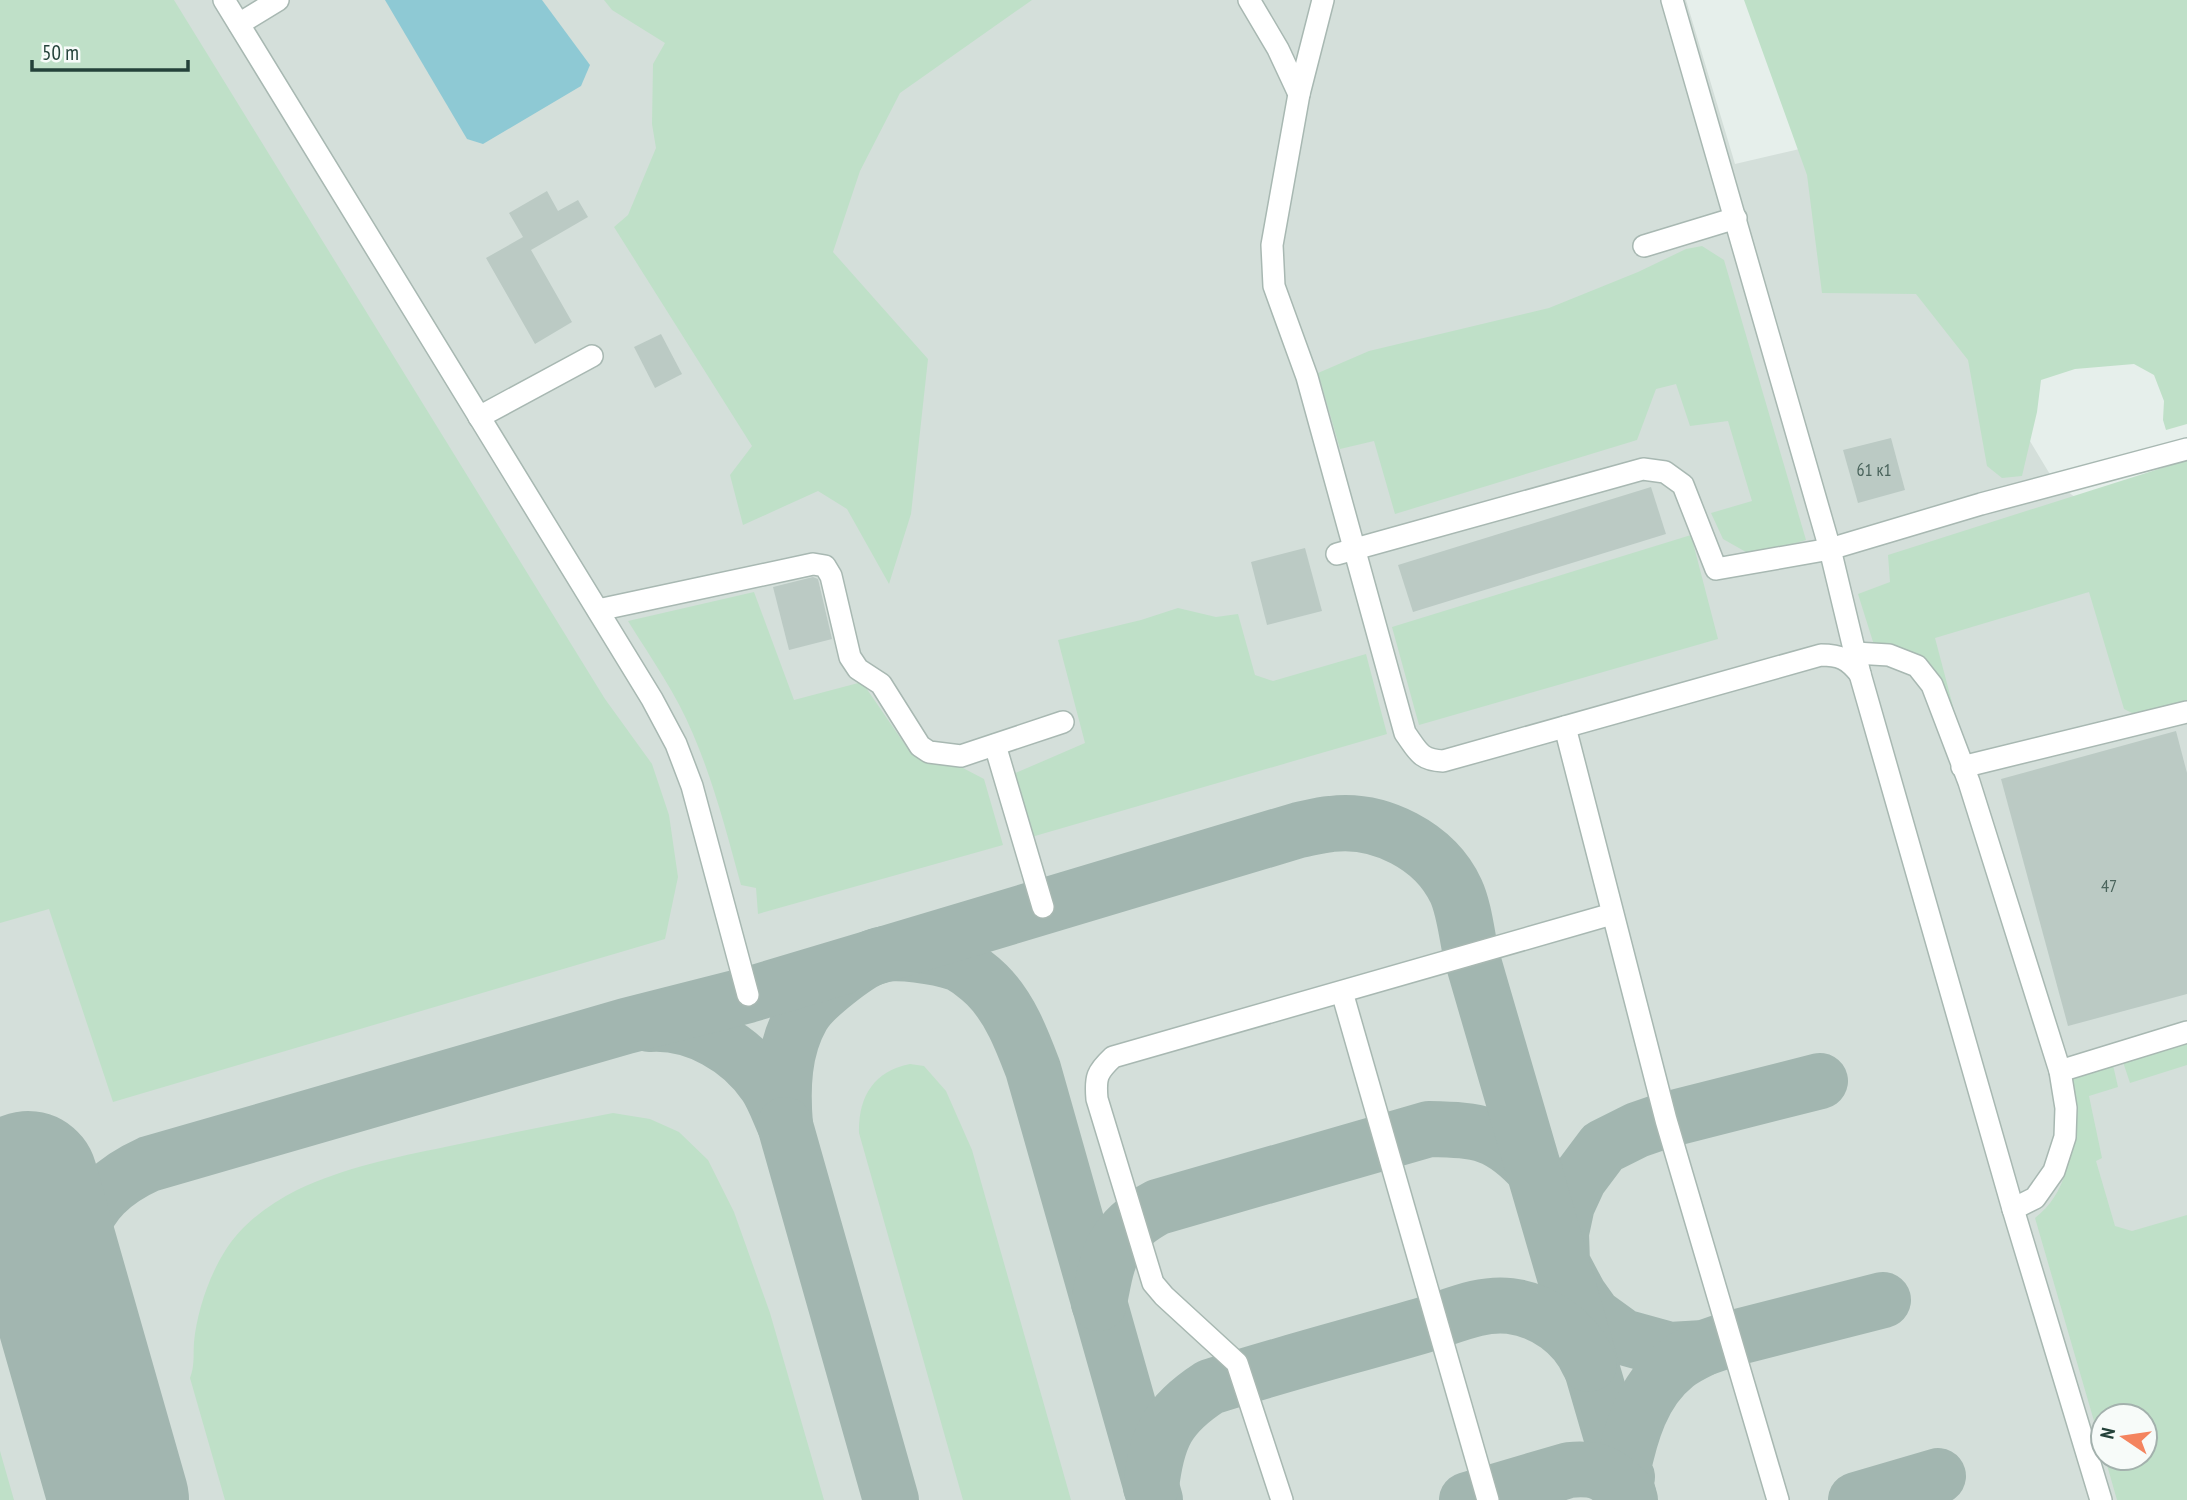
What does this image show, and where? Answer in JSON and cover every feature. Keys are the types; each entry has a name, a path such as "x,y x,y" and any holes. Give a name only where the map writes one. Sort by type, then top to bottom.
{"street":[{"path":"225,0 652,699 676,744 692,786 748,995"},
{"path":"239,24 278,0"},
{"path":"1249,0 1278,49 1299,94"},
{"path":"1323,0 1299,94 1272,245 1274,286 1307,377 1346,550 1405,733 1422,757 1443,761 1821,655 1839,655 1851,663 1860,674"},
{"path":"1672,0 1830,549 1854,653 2013,1209 2101,1500"},
{"path":"1644,246 1735,218"},
{"path":"479,417 592,356"},
{"path":"1346,550 1643,469 1665,472 1683,485 1716,569 1830,549 1981,504 2187,449"},
{"path":"597,610 813,564 825,566 831,576 850,657 858,669 881,684 920,746 929,752 961,756 1063,722"},
{"path":"1854,653 1889,654 1916,666 1932,685 1962,767 2060,1071 2066,1108 2065,1137 2054,1171 2035,1198 2013,1209"},
{"path":"1962,767 2187,712"},
{"path":"1565,727 1666,1120 1778,1500"},
{"path":"995,745 1043,907"},
{"path":"1282,1500 1237,1363 1153,1283 1097,1099 1096,1083 1100,1069 1113,1057 1612,914"},
{"path":"1342,992 1488,1500"},
{"path":"2060,1071 2187,1032"}],"shaded area":[{"path":"0,0 1686,0 1735,164 1847,138 2054,481 2094,512 2187,487 2187,1500 0,1500"}],"green space":[{"path":"0,0 174,0 605,699 652,764 669,815 678,877 665,939 113,1102 49,909 0,923"},
{"path":"604,0 1032,0 900,93 860,171 833,252 928,359 911,514 889,584 847,509 818,491 743,525 730,475 752,446 614,227 628,215 656,148 652,124 653,64 665,43 612,10"},
{"path":"1744,0 2187,0 2187,424 2166,430 2163,420 2164,401 2154,375 2134,364 2075,369 2041,380 2037,412 2022,476 2002,478 1987,466 1968,360 1916,294 1822,293 1807,175"},
{"path":"1702,246 1724,260 1806,540 1753,556 1723,539 1711,513 1752,501 1728,421 1690,426 1676,384 1656,389 1637,440 1395,514 1374,441 1340,449 1318,373 1369,351 1549,308 1638,272 1686,249"},
{"path":"2187,460 2187,703 2138,716 2124,709 2089,592 1935,638 1959,729 1934,679 1874,645 1858,594 1890,582 1888,555"},
{"path":"1691,535 1718,639 1419,725 1392,627"},
{"path":"754,592 794,700 862,682 908,749 963,768 984,779 1003,845 758,914 756,888 741,885 714,790 687,719 628,621"},
{"path":"1178,608 1216,617 1238,614 1255,675 1273,681 1366,654 1387,734 1028,838 1011,775 1085,743 1058,640"},
{"path":"2187,1042 2187,1065 2130,1083 2123,1062"},
{"path":"910,1064 924,1066 946,1091 972,1150 1071,1500 963,1500 859,1133 861,1108 870,1088 886,1073"},
{"path":"2113,1065 2118,1087 2089,1096 2102,1158 2096,1161 2115,1226 2132,1231 2187,1215 2187,1500 2117,1500 2109,1472 2159,1472 2159,1402 2089,1404 2035,1218 2049,1204 2066,1172 2072,1134 2071,1077"},
{"path":"613,1113 650,1119 679,1132 708,1160 734,1212 770,1313 824,1500 225,1500 190,1378 198,1319 209,1283 225,1251 248,1224 266,1208 297,1190 351,1169"},
{"path":"0,1451 14,1500 0,1500"}],"water":[{"path":"385,0 542,0 590,65 581,86 483,144 467,139"}],"building":[{"path":"547,191 558,211 578,200 588,217 531,250 572,322 535,344 486,258 523,237 509,213"},
{"path":"661,334 682,374 655,388 634,347"},
{"path":"1891,438 1905,490 1858,503 1843,450"},
{"path":"1651,487 1666,534 1413,612 1398,565"},
{"path":"1305,548 1322,611 1267,625 1251,562"},
{"path":"813,577 818,579 832,639 789,650 773,587"},
{"path":"2176,731 2187,773 2187,994 2068,1026 2001,779"}],"taxiway":[{"path":"71,1333 75,1255 80,1233 89,1213 103,1195 123,1178 149,1164 626,1026 748,995 1299,830 1327,824 1350,823 1387,831 1420,848 1447,875 1459,898 1471,954 1630,1500"},
{"path":"649,1024 666,1024 700,1032 744,1059 766,1085 785,1125 785,1069 796,1029 802,1016 815,1000 848,973 877,956 905,954 929,956 957,963 984,982 1009,1014 1033,1069 1155,1500"},
{"path":"1820,1081 1666,1120 1637,1130 1603,1147 1579,1179 1567,1205 1561,1233 1562,1263 1594,1316 1623,1337 1670,1350 1704,1348 1883,1300"},
{"path":"785,1125 891,1500"},
{"path":"1099,1303 1109,1258 1121,1235 1158,1207 1429,1129 1462,1130 1488,1136 1510,1148 1535,1171"},
{"path":"1151,1487 1157,1454 1167,1429 1183,1407 1210,1387 1463,1312 1498,1305 1535,1312 1567,1333 1576,1342 1589,1364"},
{"path":"1627,1477 1622,1473 1625,1458 1646,1400 1654,1387 1675,1365 1704,1348"},
{"path":"1467,1500 1579,1469 1602,1473 1628,1494"},
{"path":"1856,1500 1938,1476"}],"runway":[{"path":"28,1181 119,1500"}]}
